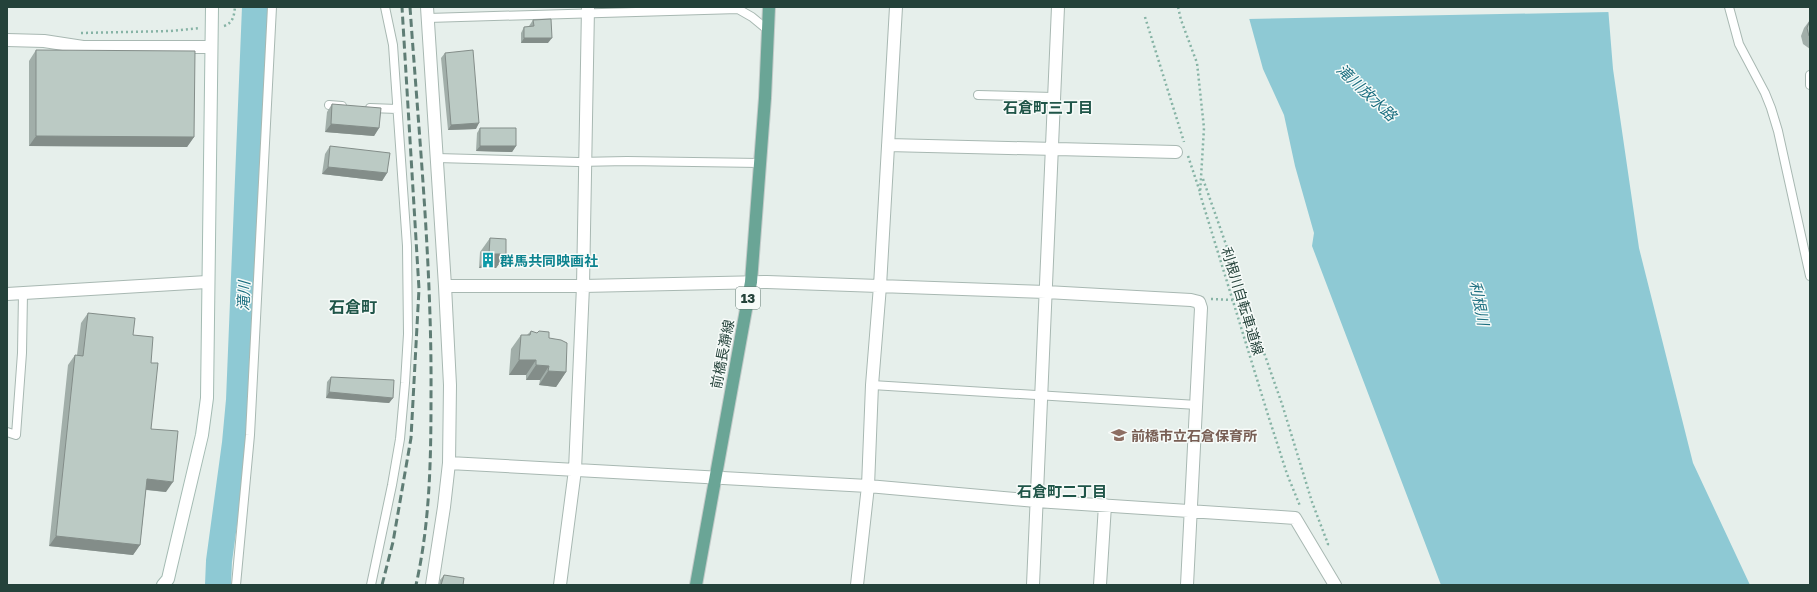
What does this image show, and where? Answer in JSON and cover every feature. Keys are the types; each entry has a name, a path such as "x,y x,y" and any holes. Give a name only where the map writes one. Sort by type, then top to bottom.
{"main road":[{"name":"前橋長瀞線","path":"696,585 714,479 751,282 769,31 769,7"}],"street":[{"path":"163,585 168,579 203,424 207,398 207,282 212,7"},
{"path":"857,585 868,486 872,385 880,286 896,7"},
{"path":"1033,585 1058,7"},
{"path":"560,585 575,470 584,286 588,11"},
{"path":"427,13 450,385 448,463 444,506 432,585"},
{"path":"7,40 44,41 83,47 211,47"},
{"path":"888,145 1052,149 1182,149"},
{"path":"7,294 207,282"},
{"path":"445,286 584,286 751,282 1046,292 1191,300 1198,302 1201,308 1197,405 1186,585"},
{"path":"448,463 714,479 868,486 1036,501 1295,518 1336,585"},
{"path":"1100,585 1105,505"}],"lane":[{"path":"236,585 250,434 272,7"},
{"path":"371,585 400,439 405,383 408,288 407,246 393,45 385,7"},
{"path":"1729,7 1739,44 1771,108 1778,131 1810,276"},
{"path":"427,13 738,10 752,17 769,31"},
{"path":"1810,75 1810,85"},
{"path":"978,95 1054,97"},
{"path":"329,105 397,109"},
{"path":"437,158 586,162 628,161 760,163"},
{"path":"7,432 16,435 22,346 23,293"},
{"path":"872,385 1197,405"}],"path":[{"path":"219,27 231,22 235,7"},
{"name":"利根川自転車道線","path":"1178,7 1181,20 1197,63 1204,128 1200,194 1285,467 1302,510"},
{"path":"1145,17 1182,149 1200,194"},
{"path":"76,34 82,32 170,31 202,27"},
{"path":"1202,177 1282,404 1312,502 1328,544 1324,547 1328,553"},
{"path":"1222,299 1233,300"}],"water":[{"path":"1246,7 1608,7 1613,69 1639,248 1693,463 1750,585 1441,585 1312,246 1314,233 1295,166 1284,115 1263,69"}],"pier":[{"path":"1244,7 1610,7 1610,12 1247,19"}],"building":[{"path":"551,19 552,38 524,38 524,27 534,26 533,20"},
{"path":"1810,20 1810,37 1807,28"},
{"path":"36,50 195,51 194,137 36,136"},
{"path":"473,50 479,123 451,125 445,53"},
{"path":"332,104 381,108 379,128 331,124"},
{"path":"480,128 516,128 516,146 480,146"},
{"path":"330,146 390,153 387,173 328,167"},
{"path":"490,238 506,239 506,254 489,254"},
{"path":"88,313 135,318 133,335 153,337 151,363 158,363 151,429 178,431 173,482 147,479 140,545 56,536 75,355 83,356"},
{"path":"531,331 537,333 539,331 549,332 549,338 561,340 567,343 566,372 548,371 549,366 536,365 536,360 519,360 521,335 530,335"},
{"path":"331,377 394,380 393,398 329,392"},
{"path":"444,575 464,578 463,585 441,585"}],"waterway":[{"name":"滝川","path":"218,585 219,561 235,443 239,400 255,7"}],"railway":[{"path":"382,585 393,542 411,438 419,289 402,7"},
{"path":"410,7 424,201 431,347 431,443 429,491 421,562 416,585"}],"place":[{"name":"群馬共同映画社","path":"488,260"},
{"name":"前橋市立石倉保育所","path":"1119,435"}],"district":[{"name":"石倉町三丁目","path":"1048,107"},
{"name":"石倉町","path":"353,307"},
{"name":"石倉町二丁目","path":"1062,491"}],"water label":[{"name":"滝川放水路","path":"1367,92"},
{"name":"利根川","path":"1480,303"}]}
